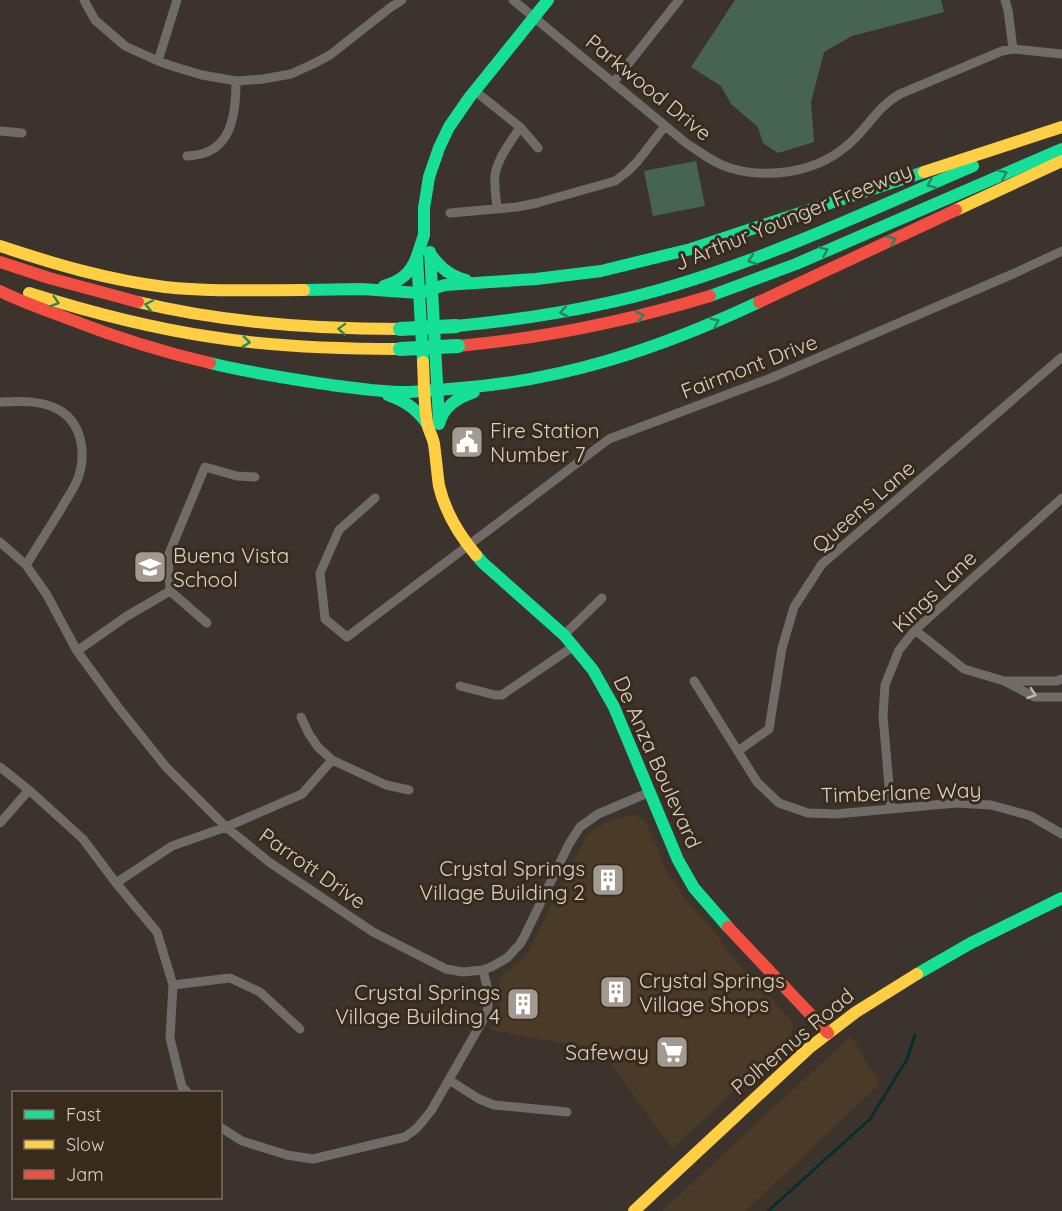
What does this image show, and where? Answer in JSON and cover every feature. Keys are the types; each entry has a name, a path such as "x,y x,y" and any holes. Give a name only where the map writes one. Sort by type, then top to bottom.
{"main road":[{"name":"De Anza Boulevard","path":"548,0 449,127 435,158 427,188 423,235 431,390 438,477 444,500 468,546 490,571 564,634 593,670 608,695 678,860 698,894 828,1033"},
{"path":"0,246 95,275 165,287 207,291 362,289 406,291 426,290 445,285 568,276 618,268 691,249 1062,127"},
{"name":"J Arthur Younger Freeway","path":"0,262 49,279 128,301 229,320 351,329 400,329 505,321 566,312 636,297 753,260 1062,127"},
{"name":"J Arthur Younger Freeway","path":"0,283 88,311 148,326 250,342 332,348 400,349 521,339 633,318 702,298 779,270 1062,149"},
{"path":"373,390 410,404 433,424 456,400 473,393 578,370 683,336 1062,161"},
{"path":"362,289 388,285 403,279 424,255 452,276 482,282"},
{"path":"0,291 81,325 122,339 178,356 280,377 398,392 498,386"},
{"name":"Polhemus Road","path":"634,1211 785,1070 868,1003 935,962 1062,898"}],"street":[{"path":"84,0 95,20 125,46 158,61 202,75 236,81 291,74 314,64 330,55 402,0"},
{"path":"158,61 177,0"},
{"name":"Parkwood Drive","path":"513,0 664,126 709,159 729,167 763,173 793,171 814,165 844,148 864,129 882,106 900,94 981,59 1012,49 1062,54"},
{"path":"614,83 679,0"},
{"path":"1005,0 1012,49"},
{"path":"187,156 204,154 216,148 225,138 234,114 236,81"},
{"path":"475,91 520,127 538,148"},
{"path":"450,213 537,203 615,181 627,172 664,126"},
{"path":"497,208 496,172 499,162 520,127"},
{"path":"0,131 22,133"},
{"name":"Fairmont Drive","path":"375,498 339,530 320,573 326,619 347,637 609,439 782,374 1062,251"},
{"name":"Queens Lane","path":"738,751 769,729 782,648 794,607 822,564 1062,357"},
{"path":"0,402 21,400 60,410 72,422 80,436 83,454 81,469 75,485 26,565"},
{"path":"207,623 170,591 168,556 206,467 237,476 255,477"},
{"name":"Kings Lane","path":"891,809 883,716 885,685 899,650 915,630 1062,498"},
{"name":"Parrott Drive","path":"0,542 26,565 47,596 77,651 118,707 166,767 226,827 268,861 373,932 446,969 463,972 483,970 507,958 520,944 569,844 580,827 598,814 650,792"},
{"path":"77,651 127,616 170,591"},
{"path":"564,634 602,598"},
{"path":"915,630 964,669 1004,681 1035,697 1062,697"},
{"path":"460,686 502,695 574,646"},
{"path":"1004,681 1057,681 1062,679"},
{"name":"Timberlane Way","path":"694,681 757,782 779,803 808,813 836,814 956,803 991,806 1031,816 1062,834"},
{"path":"301,717 318,747 332,760 386,785 409,790"},
{"path":"116,883 172,846 226,827 302,794 332,760"},
{"path":"0,767 83,839 157,932 173,985 170,1038 182,1087 186,1091"},
{"path":"0,823 29,790"},
{"path":"222,1128 242,1142 287,1155 313,1159 405,1137 417,1128 431,1111 487,1013 489,995 483,970"},
{"path":"173,985 230,978 260,992 300,1029"},
{"path":"449,1080 479,1099 494,1105 567,1112"}],"shaded area":[{"path":"636,815 648,826 667,872 685,899 717,935 730,955 791,1020 793,1025 788,1040 672,1149 601,1050 490,1030 499,1009 499,982 502,976 523,959 529,950 586,837 594,829 616,818"},
{"path":"851,1036 880,1084 745,1211 662,1211"}],"green space":[{"path":"735,0 941,0 944,12 852,36 824,52 811,102 814,142 778,153 763,143 758,127 731,104 721,86 691,67"},
{"path":"696,161 705,206 653,216 644,171"}],"waterway":[{"path":"768,1211 870,1119 907,1059 915,1035"}],"traffic: fast":[{"path":"423,362 417,256 424,235 424,208 429,177 439,148 449,127 469,98 548,0"},
{"path":"710,296 796,264 1062,149"},
{"path":"456,326 567,311 622,300 676,285 789,245 973,166"},
{"path":"304,290 362,289 419,293 445,285 536,279 601,271 691,249 924,172"},
{"path":"430,252 439,421"},
{"path":"431,255 446,271 466,280"},
{"path":"384,286 405,276 417,256"},
{"path":"210,363 286,378 386,391 415,392 490,385 569,371 608,360 684,334 759,302"},
{"path":"400,329 456,326"},
{"path":"400,349 458,346"},
{"path":"439,424 444,412 452,404 474,392"},
{"path":"388,395 410,406 427,424"},
{"path":"476,555 564,635 593,670 614,707 678,860 694,888 728,927"},
{"path":"917,974 971,943 1062,898"}],"traffic: slow":[{"path":"924,172 1062,127"},
{"path":"956,210 1062,161"},
{"path":"0,246 81,271 144,284 200,290 304,290"},
{"path":"29,293 120,319 212,337 306,347 400,349"},
{"path":"138,302 235,320 334,328 400,329"},
{"path":"423,362 426,415 434,444 439,486 454,523 476,555"},
{"path":"634,1211 809,1048 856,1012 917,974"}],"traffic: jam":[{"path":"759,302 956,210"},
{"path":"0,262 138,302"},
{"path":"0,291 86,326 210,363"},
{"path":"458,346 586,327 710,296"},
{"path":"728,927 828,1033"}],"place":[{"name":"Fire Station Number 7","path":"467,442"},
{"name":"Buena Vista School","path":"150,567"},
{"name":"Crystal Springs Village Building 2","path":"608,880"},
{"name":"Crystal Springs Village Shops","path":"616,992"},
{"name":"Crystal Springs Village Building 4","path":"523,1004"},
{"name":"Safeway","path":"672,1052"}]}
